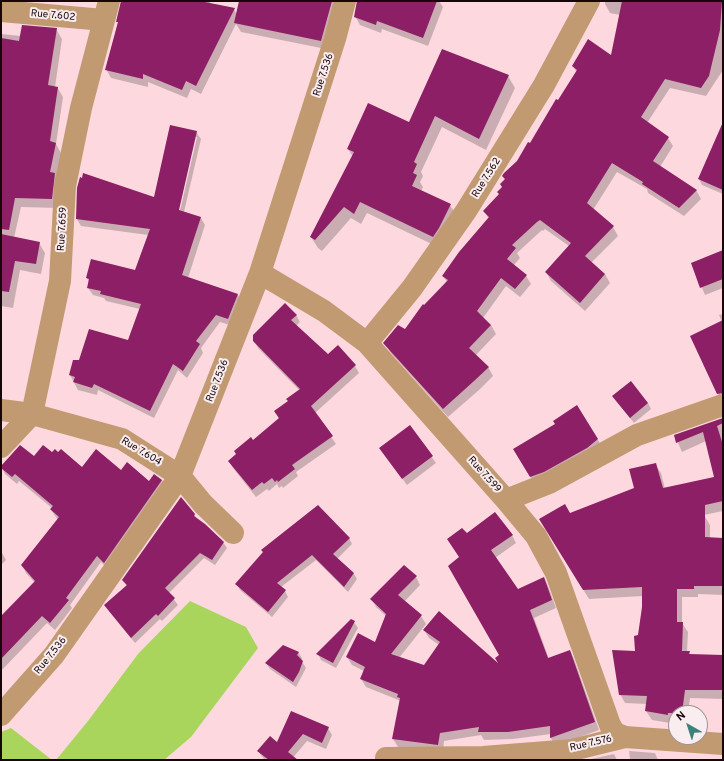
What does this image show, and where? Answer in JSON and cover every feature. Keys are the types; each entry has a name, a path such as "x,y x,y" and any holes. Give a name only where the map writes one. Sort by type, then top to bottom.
{"street":[{"name":"Rue 7.536","path":"1,715 54,655 180,476 260,273 335,39 345,1"},
{"name":"Rue 7.562","path":"367,343 412,288 466,211 544,85 584,2"},
{"name":"Rue 7.602","path":"1,11 106,10"},
{"name":"Rue 7.659","path":"32,414 60,281 65,186 81,108 106,10"},
{"name":"Rue 7.599","path":"260,273 324,311 367,343 536,536 556,573 610,725 615,733 624,737"},
{"path":"506,500 549,483 636,435 723,405"},
{"name":"Rue 7.604","path":"1,410 32,414 122,439 180,476 203,504 232,533"},
{"path":"1,447 32,414"},
{"name":"Rue 7.576","path":"386,758 482,757 572,750 624,737 723,744"}],"green space":[{"path":"190,601 246,627 258,648 191,737 164,760 56,760 88,721 138,654"},
{"path":"11,728 52,760 1,760 1,732"}],"building":[{"path":"121,1 200,1 235,8 196,86 186,81 182,90 143,74 143,79 105,70 118,22 116,22"},
{"path":"239,1 332,1 321,41 234,23"},
{"path":"357,1 437,1 423,38 377,21 376,25 354,17"},
{"path":"622,1 722,1 720,30 709,76 701,88 665,79 641,117 669,137 653,161 697,190 679,208 642,184 643,182 612,163 587,203 614,226 585,256 605,274 580,303 545,272 571,243 540,220 537,222 512,245 516,248 507,259 527,275 515,289 501,278 477,311 491,325 469,348 489,367 443,409 383,343 398,325 405,329 423,304 424,305 448,280 442,276 459,252 489,217 483,211 499,194 497,192 502,187 500,184 505,179 502,176 517,161 528,142 530,143 556,99 558,100 577,70 572,66 588,39 611,55"},
{"path":"22,25 57,28 48,85 58,87 50,141 56,143 50,172 55,173 52,199 15,198 9,230 1,229 1,38 19,41"},
{"path":"442,49 509,75 479,139 435,116 414,162 417,164 413,173 417,175 412,186 451,204 433,237 360,202 354,214 344,207 315,240 310,237 354,152 347,149 368,103 409,122"},
{"path":"723,122 723,190 698,179"},
{"path":"170,125 197,131 179,210 201,217 182,275 238,294 228,319 216,315 196,341 200,344 183,371 173,364 150,411 94,384 92,388 73,382 75,377 69,375 73,360 79,360 89,329 128,340 141,304 100,294 101,291 87,288 89,279 86,278 91,259 135,270 150,229 76,219 77,188 80,177 82,178 83,173 154,197"},
{"path":"1,234 40,242 36,264 15,261 9,292 1,291"},
{"path":"723,250 723,279 700,288 691,263"},
{"path":"285,303 297,315 291,320 328,354 338,345 356,365 311,406 333,436 292,465 295,469 278,482 277,480 275,482 272,478 264,484 262,482 252,490 228,461 236,454 234,451 251,437 253,440 279,418 274,411 288,401 286,399 300,389 253,341 253,335"},
{"path":"723,320 723,393 717,394 690,336"},
{"path":"631,381 648,403 630,418 612,396"},
{"path":"577,405 598,439 587,448 544,472 530,477 513,449 555,424 553,421"},
{"path":"723,418 723,423 717,426 723,445 723,501 705,505 705,537 723,538 723,586 694,586 694,589 677,589 677,622 683,622 682,651 690,651 689,654 723,655 723,690 685,690 683,705 668,705 668,715 645,711 647,696 619,695 612,650 635,651 634,636 638,635 642,607 642,587 583,590 539,519 565,504 570,513 634,488 629,469 656,463 663,488 714,477 703,432 676,443 674,435"},
{"path":"410,425 433,456 402,479 379,448"},
{"path":"20,445 34,456 43,445 52,452 55,449 58,452 61,449 82,467 96,449 121,470 127,462 149,481 154,474 162,480 104,563 97,556 66,598 69,600 50,623 42,616 1,659 1,616 35,581 21,565 59,517 50,509 53,506 15,474 12,477 1,468 1,466"},
{"path":"181,497 195,514 194,516 224,542 212,560 200,553 165,588 175,598 158,616 156,614 131,638 104,605 127,585 122,580"},
{"path":"318,505 350,538 333,554 354,573 344,587 312,555 277,583 286,590 268,612 235,584 263,552 261,550"},
{"path":"495,512 513,535 491,550 518,589 544,577 552,600 530,610 548,658 570,650 595,722 550,738 550,726 508,732 478,732 479,727 440,733 438,745 392,739 400,698 397,697 398,694 360,679 365,667 346,657 358,633 375,642 386,614 370,599 404,565 417,576 398,595 422,615 391,654 424,665 440,642 423,630 439,611 498,663 495,658 499,655 448,566 459,557 447,539 462,528 467,533"},
{"path":"351,619 355,621 333,663 316,654"},
{"path":"283,645 299,652 297,655 303,661 293,682 265,663"},
{"path":"291,711 329,727 322,743 303,734 288,752 298,760 269,760 257,751 270,736 277,742"}]}
